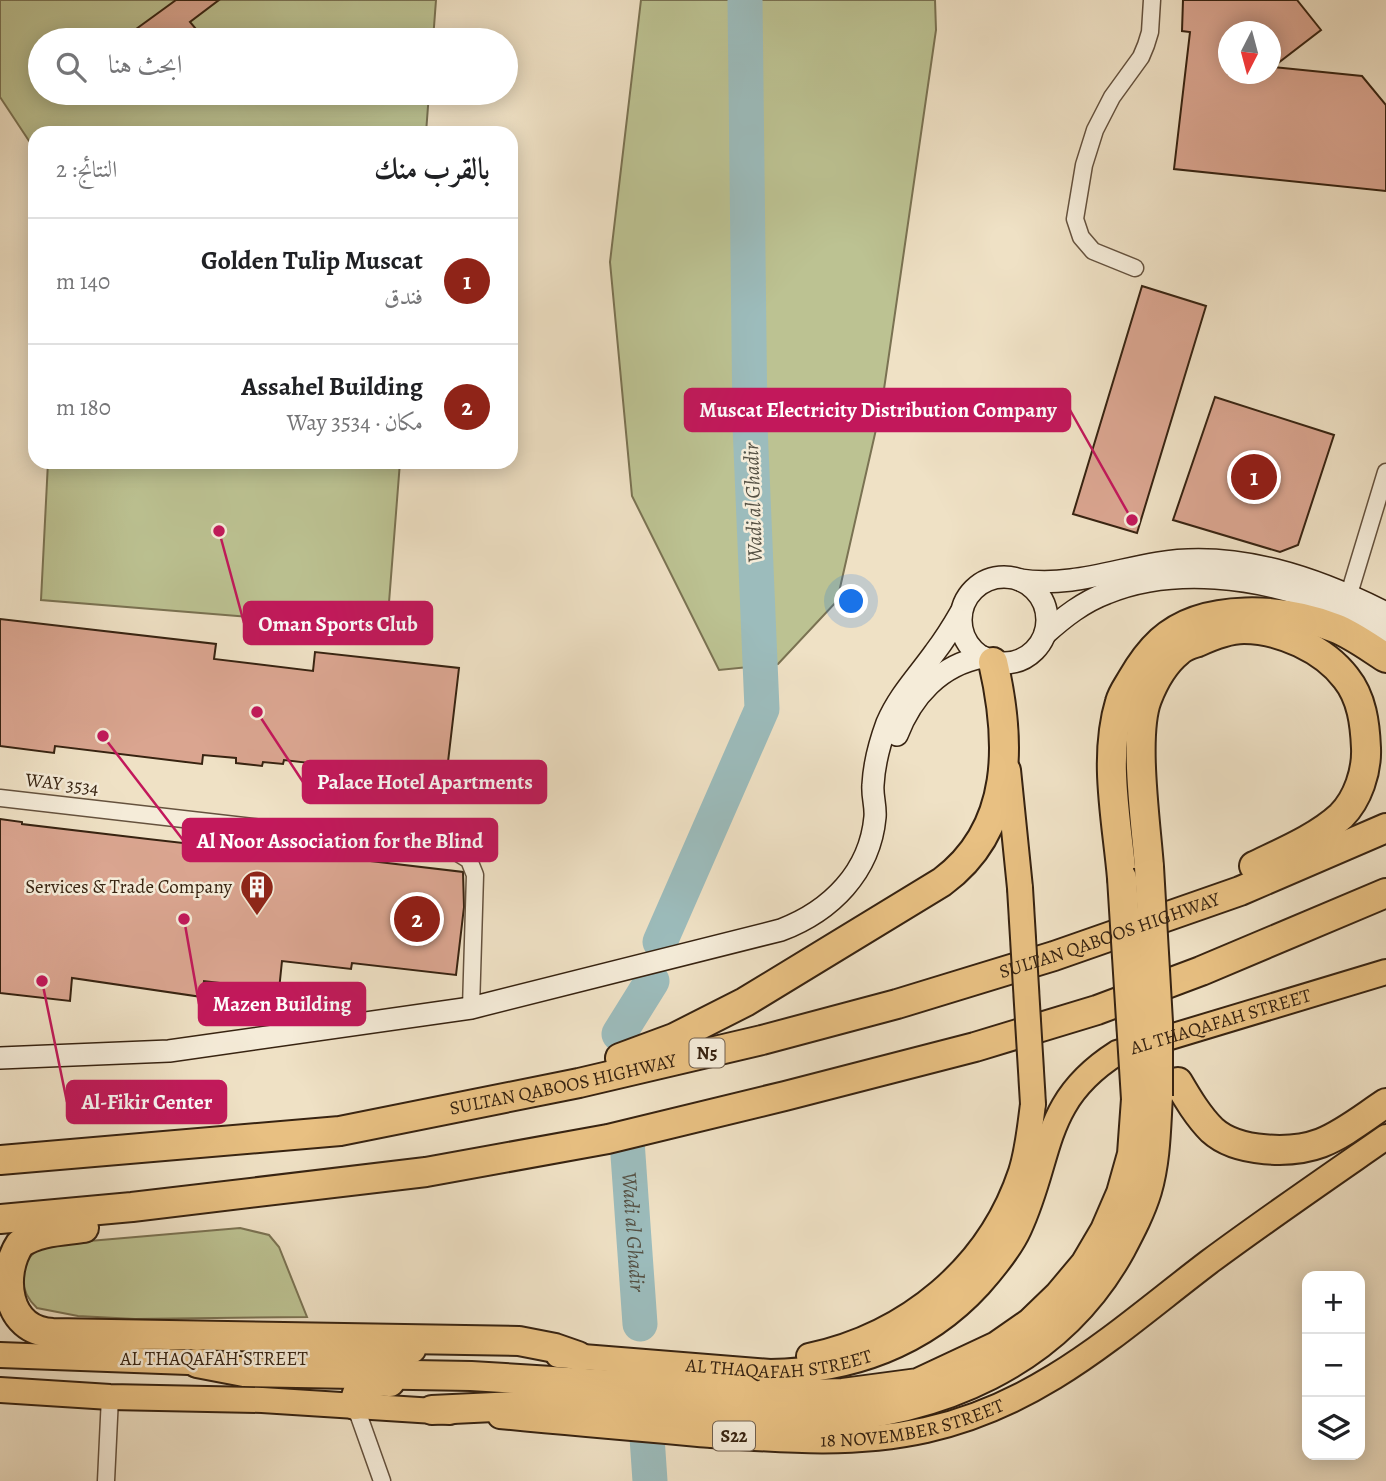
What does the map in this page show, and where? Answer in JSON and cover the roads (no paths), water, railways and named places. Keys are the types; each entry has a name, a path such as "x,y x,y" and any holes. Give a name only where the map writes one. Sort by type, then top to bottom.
{"highway":[{"path":"197,1363 244,1372 471,1376 780,1395 881,1389 918,1383 996,1346 1030,1323 1059,1296 1085,1264 1105,1230 1121,1193 1132,1154 1157,1092 1122,878 1112,769 1114,734 1121,700 1143,661 1163,639 1194,621 1241,611 1285,615 1335,628 1386,658"},
{"path":"432,1410 537,1405 811,1419 844,1418 909,1407 968,1386 996,1373 1062,1326 1113,1264 1147,1191 1155,1152 1158,1022 1149,867 1141,727 1147,700 1163,668 1181,649 1209,637 1242,629 1274,633 1305,645 1347,678 1361,706 1367,760 1357,793 1343,814 1325,828 1283,852 1054,956"},
{"path":"579,1083 615,1060 674,1038 745,1002 954,873 974,852 992,818 999,795 1005,748 1002,701 988,659"},
{"name":"SULTAN QABOOS HIGHWAY","path":"0,1160 340,1131 579,1083 762,1040 897,1004 1054,956 1240,891 1386,828"},
{"path":"0,1219 132,1207 426,1172 608,1139 975,1047 1097,1010 1201,971 1386,893"},
{"path":"1157,1092 1198,1115 1214,1132 1236,1143 1263,1149 1292,1150 1322,1142 1386,1103"},
{"path":"132,1207 105,1223 41,1235 27,1239 17,1246 3,1265 0,1276 2,1299 14,1318 32,1330 42,1332 519,1341 578,1356"},
{"path":"355,1405 358,1391 371,1382 454,1383 471,1376"}],"main road":[{"path":"695,1365 762,1364 813,1355 882,1330 924,1306 943,1290 978,1254 1005,1211 1027,1148 1033,1104 1020,888 1005,748"},
{"name":"AL THAQAFAH STREET","path":"0,1355 197,1363 274,1363 403,1351 449,1350 578,1356 770,1372 826,1368 879,1353 928,1329 970,1295 1005,1252 1019,1229 1060,1110 1084,1077 1100,1063 1117,1052 1386,972"},
{"name":"18 NOVEMBER STREET","path":"355,1405 828,1442 897,1436 956,1422 1014,1400 1069,1369 1239,1240 1386,1137"},
{"name":"AL THAQAFAH STREET","path":"0,1391 355,1405"}],"street":[{"path":"1135,268 1093,251 1081,237 1075,219 1084,165 1095,130 1112,97 1146,45 1150,32 1152,0"},
{"path":"1349,594 1386,472"},
{"path":"0,1058 169,1051 471,1008 768,933 798,923 828,905 853,878 862,863 872,834 876,804 873,786 876,760 888,722 909,683 937,651 971,592 988,580 999,577 1062,583 1160,562 1216,562 1284,572 1328,585 1386,613"},
{"path":"1045,634 1074,610 1107,593 1144,582 1188,579 1241,582 1293,592 1350,614 1386,633"},
{"path":"961,612 962,633 974,651 1003,663 1024,658 1040,643 1047,623 1043,602 1030,585 1020,580"},
{"path":"876,804 883,789 893,745 916,701 944,671 962,662 988,659"},
{"name":"WAY 3534","path":"0,798 453,850 468,859 475,874 471,1008"},
{"path":"106,1481 110,1397"},
{"path":"355,1405 382,1481"}],"waterway":[{"name":"Wadi al Ghadir","path":"660,942 762,709 750,425 745,0"},
{"name":"Wadi al Ghadir","path":"619,1034 652,981"},
{"name":"Wadi al Ghadir","path":"627,1141 640,1324"},
{"name":"Wadi al Ghadir","path":"647,1437 650,1481"}],"place":[{"name":"Golden Tulip Muscat","path":"1254,477"},
{"name":"Muscat Electricity Distribution Company","path":"1132,520"},
{"name":"Oman Sports Club","path":"219,531"},
{"name":"Palace Hotel Apartments","path":"257,712"},
{"name":"Al Noor Association for the Blind","path":"103,736"},
{"name":"Services & Trade Company","path":"257,917"},
{"name":"Mazen Building","path":"184,919"},
{"name":"Assahel Building","path":"417,919"},
{"name":"Al-Fikir Center","path":"42,981"}]}
